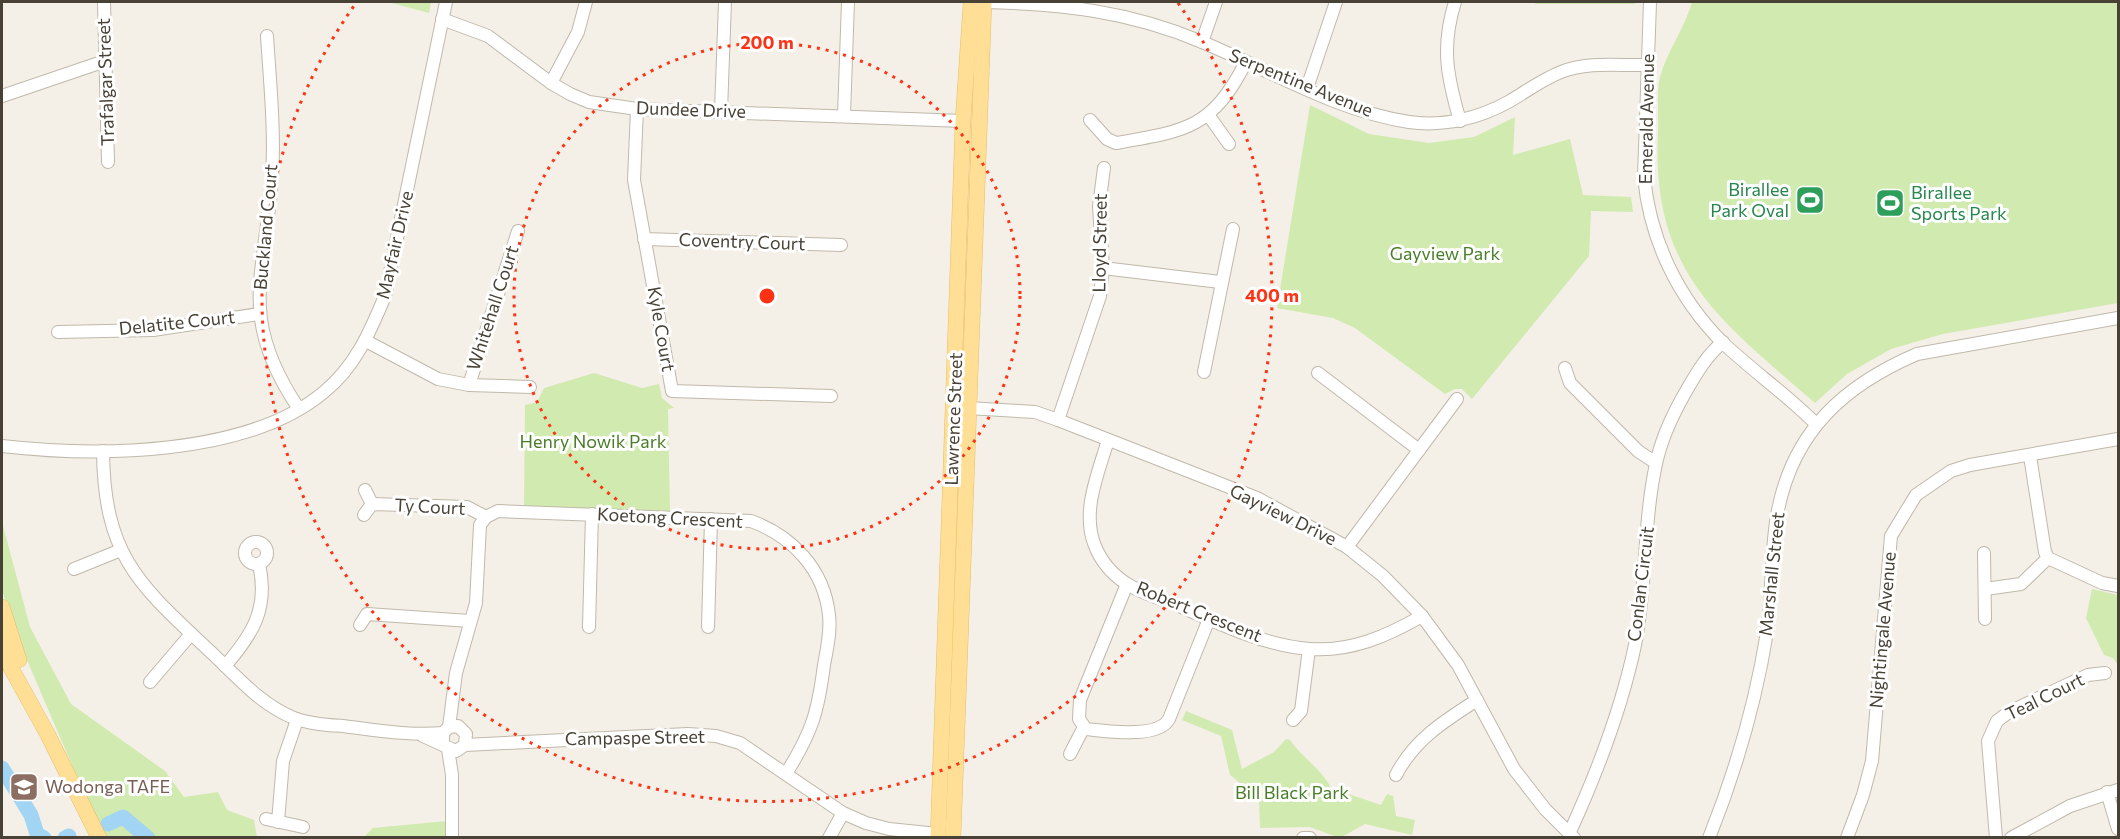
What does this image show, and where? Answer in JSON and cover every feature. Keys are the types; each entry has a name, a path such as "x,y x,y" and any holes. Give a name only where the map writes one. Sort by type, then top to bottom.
{"main road":[{"name":"Lawrence Street","path":"945,836 971,121 970,2"},
{"name":"Lawrence Street","path":"971,121 984,2"},
{"path":"2,607 16,666"},
{"path":"2,643 16,666 99,837"}],"street":[{"name":"Trafalgar Street","path":"104,2 108,162"},
{"name":"Mayfair Drive","path":"2,446 103,451 223,439 257,430 299,409 332,384 366,341 385,296 446,2"},
{"path":"551,83 578,32 586,2"},
{"path":"721,111 725,2"},
{"path":"844,115 848,2"},
{"name":"Serpentine Avenue","path":"984,2 1099,6 1202,42 1307,88 1377,115 1420,123 1460,121 1489,112 1562,71 1598,64 1647,65"},
{"path":"1202,42 1216,2"},
{"path":"1307,88 1336,2"},
{"path":"1455,2 1445,44 1447,68 1460,121"},
{"name":"Emerald Avenue","path":"1650,2 1644,177 1655,232 1677,283 1698,314 1723,342 1816,424"},
{"name":"Dundee Drive","path":"442,19 488,36 551,83 589,102 637,109 971,121"},
{"name":"Buckland Court","path":"267,36 272,160 260,265 259,314 271,360 283,385 299,409"},
{"path":"2,96 105,62"},
{"path":"1090,120 1107,139 1116,143 1183,128 1209,116 1230,93 1246,62"},
{"name":"Kyle Court","path":"637,109 634,180 672,391 831,396"},
{"path":"1209,116 1229,144"},
{"name":"Lloyd Street","path":"1058,420 1096,315 1102,268 1099,206 1104,168"},
{"path":"1204,372 1220,282 1233,229"},
{"name":"Whitehall Court","path":"468,385 518,231"},
{"name":"Coventry Court","path":"644,239 840,245"},
{"path":"1102,268 1220,282"},
{"name":"Delatite Court","path":"58,332 153,330 259,314"},
{"name":"Marshall Street","path":"1709,837 1743,736 1767,633 1778,510 1795,460 1816,424 1850,390 1886,368 1917,354 2118,318"},
{"path":"366,341 438,379 468,385 530,387"},
{"name":"Conlan Circuit","path":"1572,836 1618,712 1635,644 1656,463 1679,404 1691,382 1705,360 1723,342"},
{"path":"1565,368 1570,383 1638,451 1656,463"},
{"path":"1318,373 1419,450"},
{"path":"1347,547 1457,399"},
{"name":"Gayview Drive","path":"961,408 1035,412 1058,420 1257,498 1347,547 1383,576 1422,616 1453,657 1514,769 1534,795 1572,836"},
{"name":"Nightingale Avenue","path":"1847,837 1863,795 1872,761 1891,536 1916,495 1951,471 1970,465 2118,439"},
{"name":"Robert Crescent","path":"1108,440 1091,501 1090,531 1101,559 1127,584 1209,619 1275,642 1309,649 1367,643 1390,634 1422,616"},
{"name":"Campaspe Street","path":"103,451 106,502 121,550 151,596 272,708 297,720 485,742 688,734 716,736 740,743 786,772 843,813 889,829 945,836"},
{"path":"2030,456 2045,552 2048,558 2102,583 2118,586"},
{"name":"Ty Court","path":"365,490 372,504"},
{"name":"Ty Court","path":"364,515 372,504"},
{"name":"Ty Court","path":"372,504 467,507 486,517"},
{"name":"Koetong Crescent","path":"486,517 498,511 751,521 780,534 808,562 825,595 829,616 815,718 807,740 786,772"},
{"path":"589,627 592,514"},
{"path":"452,837 453,701 456,673 476,603 480,525 486,517"},
{"path":"708,627 711,519"},
{"path":"74,569 121,550"},
{"path":"1984,553 1984,619"},
{"path":"1985,589 2021,584 2048,558"},
{"path":"225,666 248,640 258,620 262,593 259,564"},
{"path":"1084,727 1079,719 1080,700 1127,584"},
{"path":"363,614 470,621"},
{"path":"1084,727 1152,732 1163,727 1169,719 1209,619"},
{"path":"150,682 191,634"},
{"path":"1293,720 1301,711 1309,649"},
{"name":"Teal Court","path":"1996,837 1989,741 1997,721 2009,712 2088,675 2105,672"},
{"path":"1396,775 1406,756 1420,741 1443,721 1477,700"},
{"path":"297,720 283,761 272,820 303,827"},
{"path":"1070,754 1084,727"},
{"path":"2011,837 2070,806 2113,791 2118,829"},
{"path":"829,837 843,813"},
{"path":"1304,837 1310,837"}],"green space":[{"path":"388,2 431,2 429,13"},
{"path":"1533,2 1635,2 1635,4 1536,4"},
{"name":"Birallee Sports Park","path":"1692,2 2118,2 2118,303 1943,334 1891,349 1847,374 1815,403 1749,345 1698,289 1680,258 1666,222 1659,181 1659,84 1663,67"},
{"name":"Gayview Park","path":"1310,105 1369,134 1429,143 1474,137 1515,117 1513,155 1570,139 1583,195 1631,197 1633,212 1591,211 1589,256 1472,399 1462,389 1455,389 1445,394 1355,328 1333,318 1277,308"},
{"name":"Henry Nowik Park","path":"594,373 642,388 659,384 662,398 674,408 668,409 670,513 524,507 525,405 537,402 544,388"},
{"path":"2,522 30,627 71,704 165,771 184,797 218,792 227,810 254,820 257,837 106,837 92,812 18,639 2,590"},
{"path":"2092,589 2118,595 2118,665 2113,658 2104,655 2086,618"},
{"name":"Bill Black Park","path":"1186,711 1232,730 1242,769 1274,752 1286,739 1290,740 1317,769 1331,788 1381,805 1387,794 1393,796 1396,816 1415,820 1412,835 1365,824 1340,838 1310,827 1260,828 1259,798 1230,775 1221,736 1182,720"},
{"path":"447,821 447,837 363,838 373,828"}],"waterway":[{"path":"2,768 31,815 37,834 44,838"},
{"path":"108,824 123,817 148,838"},
{"path":"65,838 69,836"}],"place":[{"name":"Birallee Park Oval","path":"1810,200"},
{"name":"Birallee Sports Park","path":"1890,203"},
{"name":"Wodonga TAFE","path":"24,787"}]}
